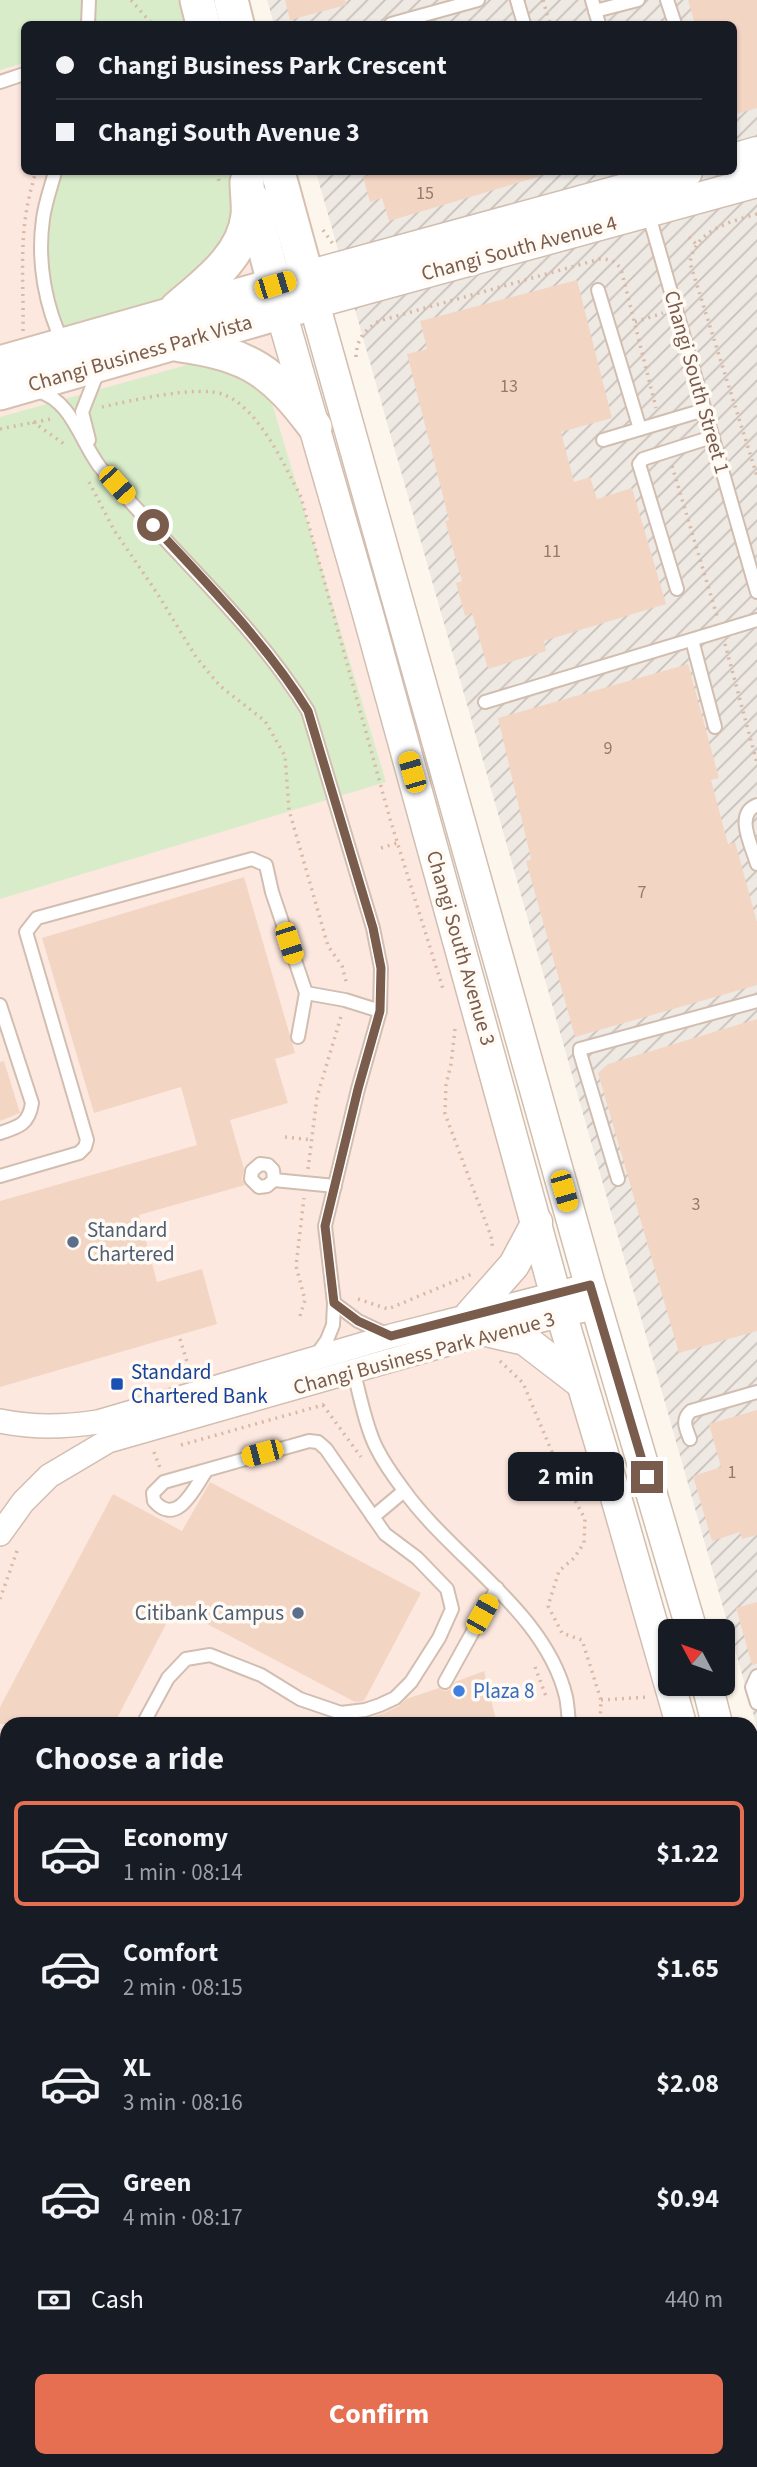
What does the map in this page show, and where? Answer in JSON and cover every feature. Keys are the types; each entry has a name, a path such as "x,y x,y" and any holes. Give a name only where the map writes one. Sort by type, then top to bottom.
{"main road":[{"path":"197,0 202,21"},
{"path":"231,0 236,21"},
{"name":"Changi South Avenue 3","path":"279,175 310,290"},
{"path":"232,179 248,217 238,245 172,328 204,348 246,361 271,376 292,397 315,427"},
{"name":"Changi South Avenue 3","path":"232,179 278,298"},
{"name":"Changi South Avenue 4","path":"278,298 310,290"},
{"name":"Changi Business Park Vista","path":"0,363 68,358 278,298"},
{"name":"Changi Business Park Vista","path":"12,390 68,358 106,364 172,328"}],"street":[{"path":"737,158 757,152"},
{"name":"Changi South Avenue 4","path":"310,290 642,193 681,175"},
{"name":"Changi South Avenue 4","path":"642,193 757,182"},
{"name":"Changi South Avenue 3","path":"310,290 594,1296 688,1619"},
{"name":"Changi South Avenue 3","path":"278,298 581,1383 614,1487 679,1717"},
{"path":"537,1222 514,1265 486,1335 525,1340 581,1383"},
{"name":"Changi Business Park Avenue 3","path":"0,1534 23,1502 49,1476 108,1441 486,1335 559,1304 594,1296"},
{"name":"Changi Business Park Avenue 3","path":"0,1421 24,1426 60,1428 98,1422 391,1336 486,1335"},
{"path":"710,1696 715,1717"}],"lane":[{"path":"89,0 89,21"},
{"path":"402,21 478,0"},
{"path":"517,0 523,21"},
{"path":"594,6 638,0"},
{"path":"667,0 674,21"},
{"path":"0,82 21,75"},
{"path":"54,175 43,216 40,254 57,332 68,358"},
{"name":"Changi South Street 1","path":"642,193 757,592"},
{"path":"598,290 640,429"},
{"path":"76,414 106,364"},
{"path":"12,390 47,393 76,414 98,464 226,605 290,681 308,711 373,928 381,968 380,1011 325,1226 334,1303 333,1325 327,1340 314,1358"},
{"path":"603,440 704,410"},
{"path":"677,589 639,464 643,459 712,438"},
{"path":"485,702 757,620"},
{"path":"692,640 715,727"},
{"path":"757,804 747,811 744,820 757,864"},
{"path":"0,1176 79,1153 87,1140 26,932 37,918 252,859 266,865 272,892 306,993 298,1037"},
{"path":"306,993 345,1000 380,1011"},
{"path":"618,1179 580,1049 757,1001"},
{"path":"0,1004 32,1103 30,1115 25,1122 0,1133"},
{"path":"274,1180 335,1186"},
{"path":"334,1303 358,1321 391,1336"},
{"path":"354,1373 376,1449 404,1491 523,1619 550,1657 566,1696 568,1717"},
{"path":"690,1439 684,1422 691,1411 757,1392"},
{"path":"147,1717 168,1678 186,1659 210,1656 261,1675 300,1699 341,1713 365,1710 395,1698 411,1682 432,1649 452,1609 447,1588 417,1559 385,1534 326,1449 318,1442 309,1441 239,1459 206,1471"},
{"path":"373,1517 404,1491"},
{"path":"444,1682 497,1588"},
{"path":"757,1676 752,1687 757,1703"}],"path":[{"path":"131,0 149,21"},
{"path":"542,0 549,21"},
{"path":"757,214 718,227 704,236 692,249 690,263 757,476"},
{"path":"689,237 696,244"},
{"path":"356,360 357,346 364,331 379,321 610,258 621,269 660,423"},
{"path":"635,322 676,309"},
{"path":"0,429 137,399 205,391 223,394 241,404 258,425 277,451 301,496 397,843 447,1000"},
{"path":"668,451 757,763"},
{"path":"381,848 397,843"},
{"path":"456,1025 446,1085 445,1114 491,1236 493,1252"},
{"path":"285,1137 312,1140"},
{"path":"356,1299 388,1309 472,1274 479,1266"},
{"path":"486,1335 523,1383 562,1476 585,1519 584,1543 574,1558 559,1571 548,1606 562,1633 582,1640 601,1700 600,1717"},
{"path":"180,1339 188,1365"},
{"path":"154,1452 161,1470"},
{"path":"601,1700 649,1697"}],"shaded area":[{"path":"0,0 21,21 21,175 229,175 658,1682 658,1696 662,1696 668,1717 0,1717"},
{"path":"267,0 757,0 757,1717 754,1717 735,1649 735,1619 726,1619 317,175 737,175 737,21 273,21"}],"green space":[{"path":"0,0 196,0 202,21 21,21 21,64 0,70"},
{"path":"55,175 244,175 247,183 210,280 64,344 46,291 43,216"},
{"path":"212,358 271,400 386,782 0,899 0,417"}],"building":[{"path":"285,0 345,0 346,5 290,20"},
{"path":"688,0 757,0 757,108 737,114 737,21 694,21"},
{"path":"541,175 389,221 382,198 370,202 363,177"},
{"path":"577,280 612,418 561,432 574,482 590,477 597,499 632,488 666,604 544,641 546,651 488,669 472,613 465,616 456,583 462,581 445,521 449,520 407,354 427,349 420,321"},
{"path":"688,664 719,778 711,780 728,844 735,842 757,922 757,985 575,1037 526,861 531,859 498,718"},
{"path":"244,877 295,1053 275,1059 288,1103 230,1120 244,1169 242,1179 245,1185 139,1215 157,1282 202,1269 217,1324 0,1387 0,1201 197,1145 181,1087 94,1113 42,938"},
{"path":"757,1019 757,1331 679,1353 598,1073 608,1064"},
{"path":"4,1061 20,1113 0,1121 0,1062"},
{"path":"757,1410 757,1535 742,1539 740,1532 712,1541 693,1476 721,1467 709,1424"},
{"name":"Citibank Campus","path":"210,1482 421,1593 364,1701 355,1702 175,1607 118,1717 0,1717 0,1707 113,1494 182,1531"},
{"path":"757,1602 757,1664 752,1665 736,1608"},
{"name":"Plaza 8","path":"484,1671 495,1717 372,1717 399,1706 406,1699 439,1688 449,1690 455,1682"}],"place":[{"name":"Standard Chartered","path":"73,1242"},
{"name":"Standard Chartered Bank","path":"117,1384"},
{"name":"Citibank Campus","path":"298,1613"},
{"name":"Plaza 8","path":"459,1691"}],"route":[{"path":"153,525 290,681 308,711 373,928 381,968 380,1011 325,1226 334,1303 358,1321 391,1336 590,1285 647,1477"}]}
